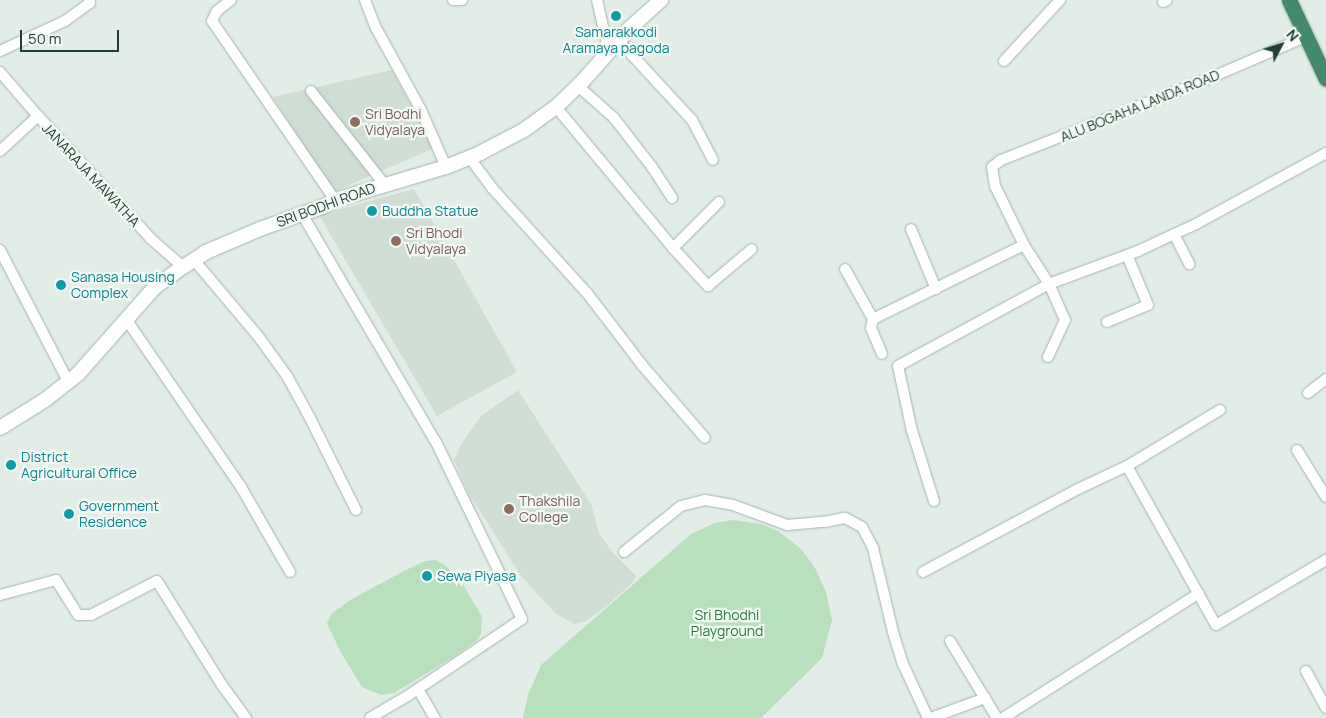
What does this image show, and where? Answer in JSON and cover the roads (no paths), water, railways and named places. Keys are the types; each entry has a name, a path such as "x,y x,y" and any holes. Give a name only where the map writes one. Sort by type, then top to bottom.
{"highway":[{"path":"1289,0 1326,80"}],"street":[{"path":"231,0 217,11 212,21 334,200"},
{"path":"365,0 376,28 421,110 446,167"},
{"path":"453,0 462,0"},
{"path":"597,0 609,54"},
{"name":"SRI BODHI ROAD","path":"0,428 45,400 78,374 155,287 188,263 260,229 322,207 334,200 446,167 480,153 524,130 556,107 609,54 630,28 661,0"},
{"path":"1004,61 1060,0"},
{"path":"0,51 65,21 91,1"},
{"name":"ALU BOGAHA LANDA ROAD","path":"1024,245 995,186 992,167 1001,160 1203,81 1306,37"},
{"path":"619,41 692,120 713,160"},
{"path":"0,72 38,116"},
{"path":"578,86 614,118 652,167 672,198"},
{"path":"311,91 385,184"},
{"path":"556,107 673,248 708,286 752,249"},
{"name":"JANARAJA MAWATHA","path":"0,151 38,116 150,238 188,263 258,336 287,376 310,416 356,510"},
{"path":"934,500 912,431 898,366 1049,284 1127,255 1174,234 1326,153"},
{"path":"469,157 492,188 587,293 642,365 705,438"},
{"path":"673,248 719,202"},
{"path":"302,214 436,442 522,618 418,689 370,718"},
{"path":"911,229 936,289"},
{"path":"1174,234 1189,264"},
{"path":"873,319 1024,245 1049,284 1065,320 1048,357"},
{"path":"0,250 68,381"},
{"path":"1107,322 1148,305 1127,255"},
{"path":"845,269 873,319 871,328 882,354"},
{"path":"126,319 240,487 290,572"},
{"path":"1308,393 1326,379"},
{"path":"923,572 1078,489 1127,466 1220,410"},
{"path":"1297,450 1326,497"},
{"path":"1127,466 1216,625 1326,560"},
{"path":"624,552 681,506 705,500 733,505 787,525 845,518 862,527 872,548 893,632 904,664 929,718 985,698"},
{"path":"0,595 56,580 78,615 91,615 156,581 222,685 246,718"},
{"path":"1003,718 1199,593"},
{"path":"950,641 997,718"},
{"path":"1306,671 1326,708"},
{"path":"418,689 435,718"}],"place":[{"name":"Samarakkodi Aramaya pagoda","path":"616,16"},
{"name":"Sri Bodhi Vidyalaya","path":"355,122"},
{"name":"Buddha Statue","path":"372,211"},
{"name":"Sri Bhodi Vidyalaya","path":"396,241"},
{"name":"Sanasa Housing Complex","path":"61,285"},
{"name":"District Agricultural Office","path":"11,465"},
{"name":"Thakshila College","path":"509,509"},
{"name":"Government Residence","path":"69,514"},
{"name":"Sewa Piyasa","path":"427,576"}],"park label":[{"name":"Sri Bhodhi Playground","path":"727,624"}]}
